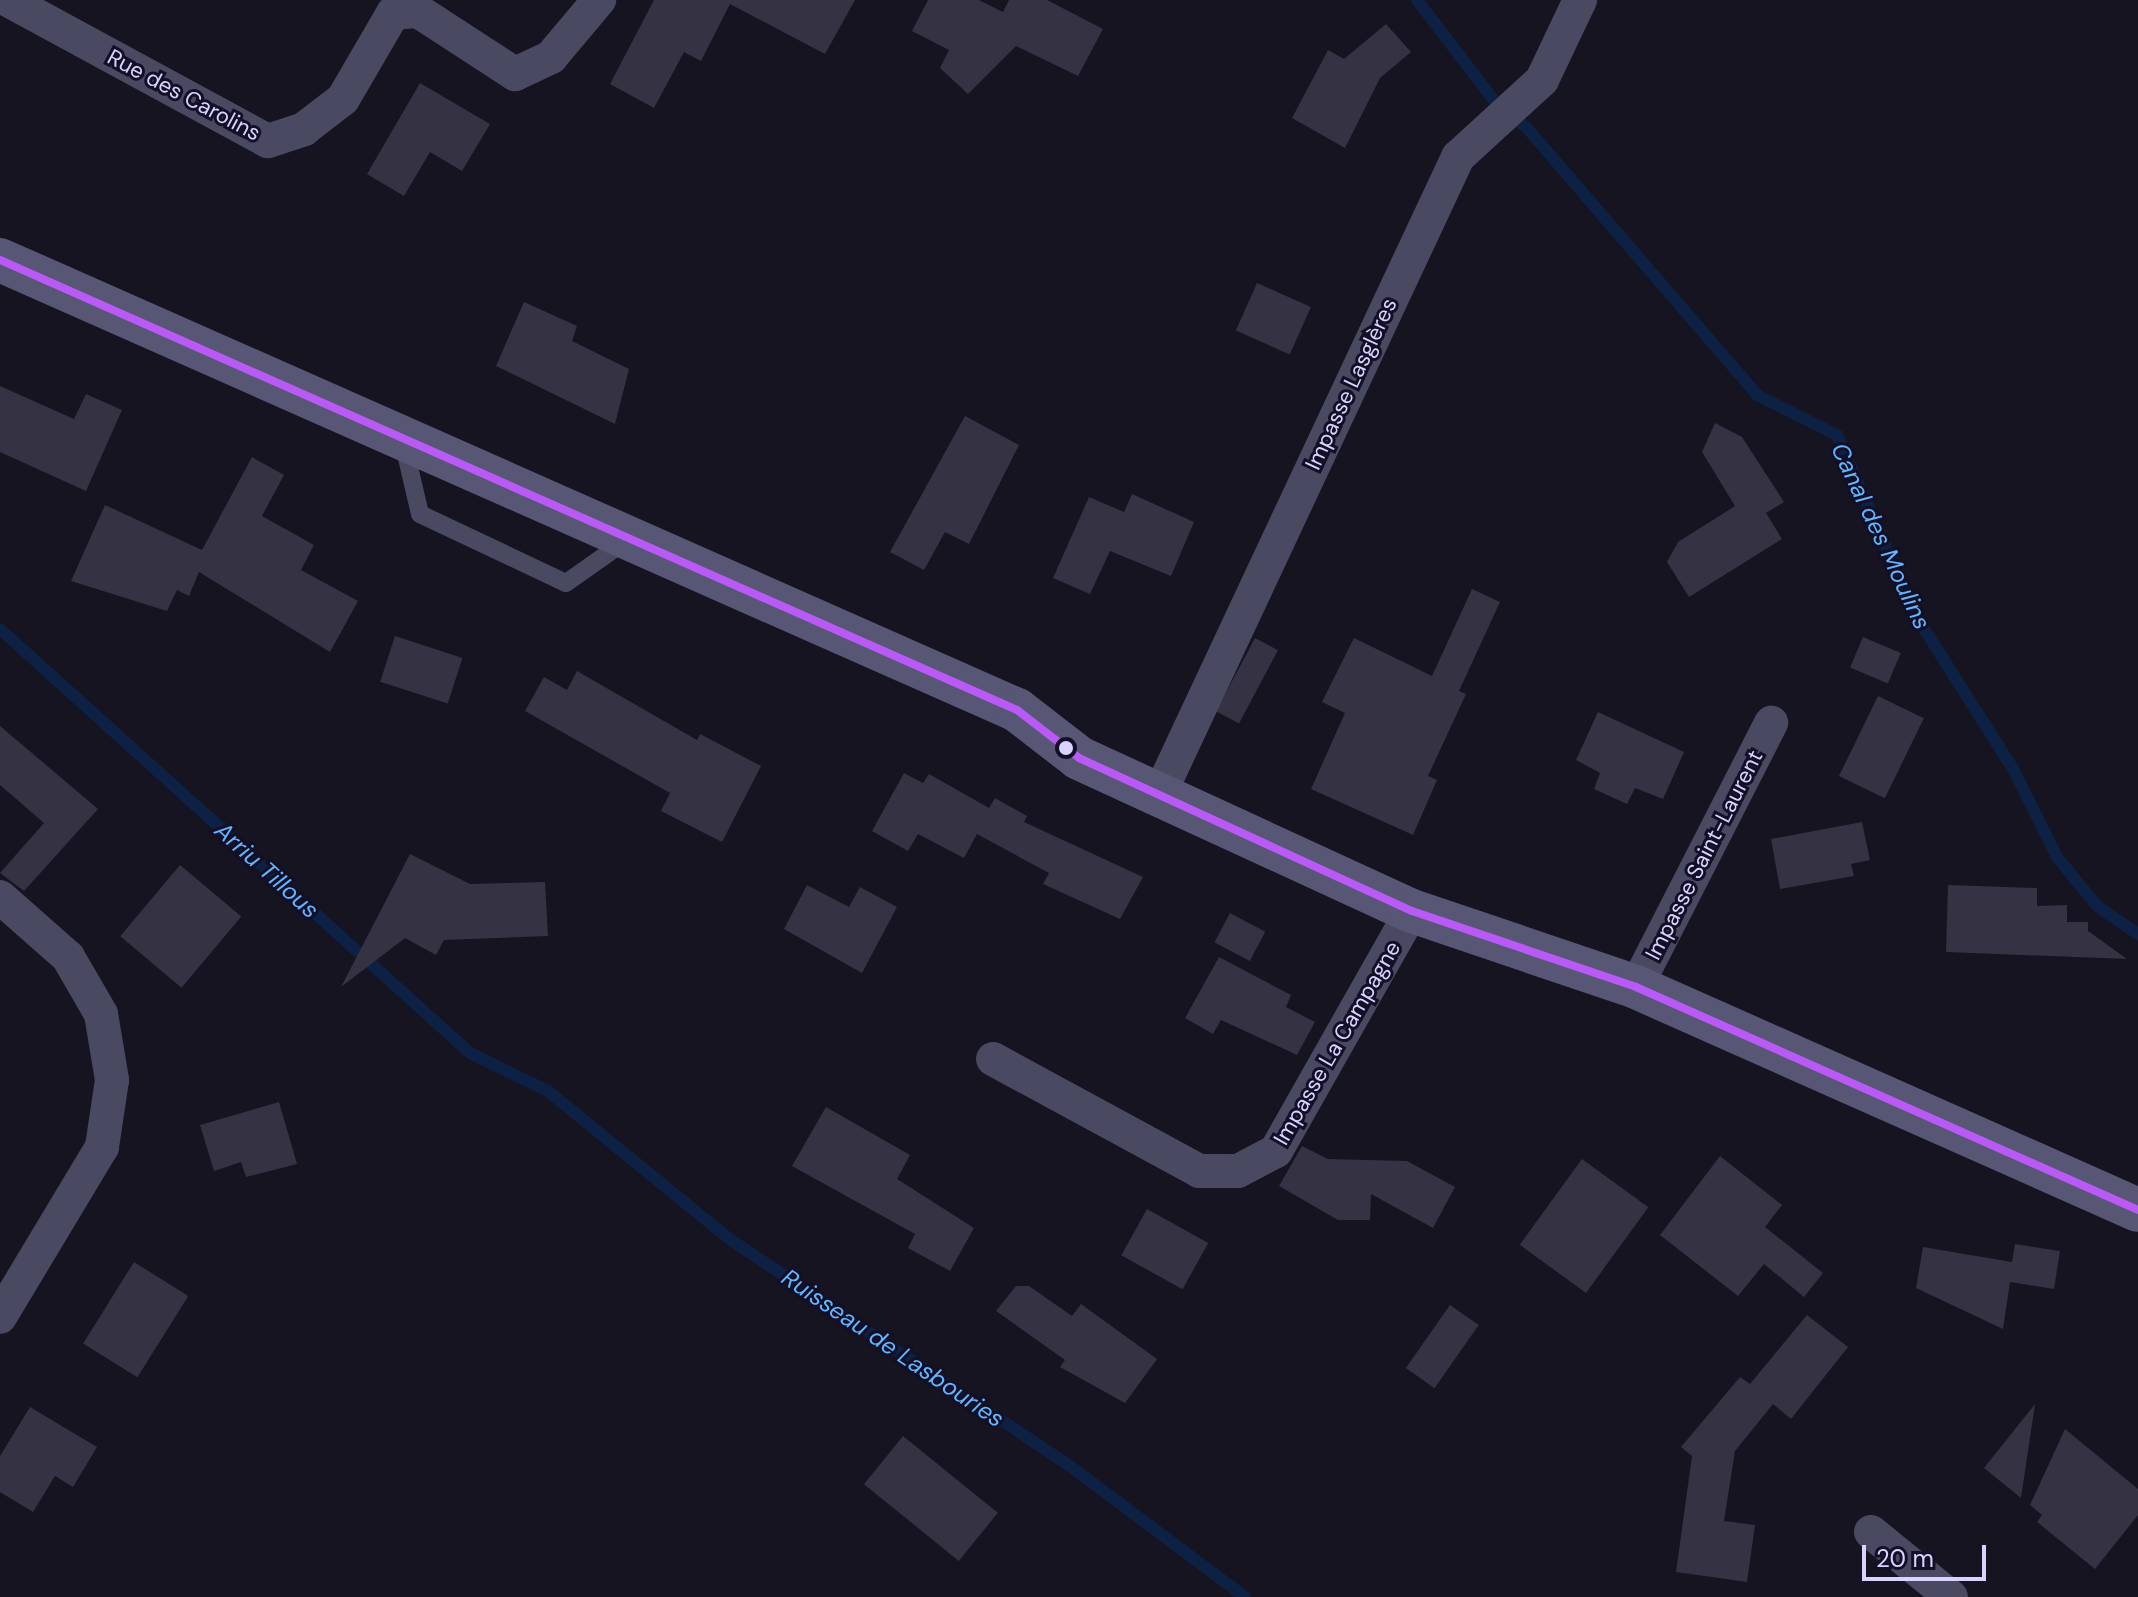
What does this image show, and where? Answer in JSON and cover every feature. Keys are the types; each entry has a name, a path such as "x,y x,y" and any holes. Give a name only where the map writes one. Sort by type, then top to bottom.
{"main road":[{"path":"0,260 1017,710 1079,758 1412,911 1636,987 2138,1210"}],"street":[{"name":"Rue des Carolins","path":"8,0 268,141 304,129 343,99 393,13 418,11 515,74 551,57 599,0"},
{"name":"Impasse Lasglères","path":"1159,795 1458,157 1542,80 1580,0"},
{"name":"Impasse Saint-Laurent","path":"1636,987 1771,723"},
{"path":"0,897 68,957 101,1014 112,1080 102,1147 0,1317"},
{"name":"Impasse La Campagne","path":"993,1059 1199,1171 1238,1171 1276,1151 1412,911"},
{"path":"1871,1532 1951,1597"}],"lane":[{"path":"403,438 420,514 566,583 618,533"}],"building":[{"path":"654,0 855,0 825,54 730,4 701,61 684,52 654,108 610,84"},
{"path":"928,0 979,0 1003,12 1009,0 1047,0 1103,29 1078,76 1016,46 968,94 940,68 949,50 912,31"},
{"path":"1386,24 1411,52 1380,78 1345,148 1292,118 1328,50 1344,59"},
{"path":"420,83 490,124 462,171 430,152 404,196 367,174"},
{"path":"1257,283 1311,307 1290,355 1236,331"},
{"path":"524,302 577,326 572,341 629,369 615,424 496,366"},
{"path":"0,386 74,419 86,394 122,410 86,491 0,452"},
{"path":"965,416 1019,445 969,544 945,532 924,570 890,552"},
{"path":"1715,423 1742,437 1784,502 1766,513 1782,539 1689,597 1667,562 1678,542 1735,506 1702,452"},
{"path":"252,457 284,475 262,516 314,545 301,570 358,601 330,652 199,572 189,596 177,590 167,611 71,581 105,505 202,550"},
{"path":"1132,494 1194,522 1171,576 1110,551 1090,594 1053,578 1089,497 1124,512"},
{"path":"1472,589 1500,602 1459,691 1466,694 1428,776 1437,780 1413,835 1311,789 1345,713 1322,702 1354,638 1432,676"},
{"path":"395,636 463,658 448,704 380,682"},
{"path":"1863,637 1901,653 1888,683 1850,667"},
{"path":"1255,638 1278,650 1239,723 1216,711"},
{"path":"577,671 697,740 700,734 761,766 722,842 661,811 670,793 525,711 544,677 567,690"},
{"path":"1878,696 1924,718 1885,798 1839,776"},
{"path":"1598,712 1684,752 1663,799 1635,788 1627,804 1594,789 1600,773 1576,760"},
{"path":"0,726 98,809 24,891 0,873 44,823 0,785"},
{"path":"904,773 923,783 929,774 989,808 995,798 1027,816 1024,822 1143,877 1120,919 1043,884 1049,873 977,834 964,858 918,834 908,851 872,831"},
{"path":"1862,822 1870,860 1851,864 1854,876 1780,889 1771,839"},
{"path":"410,854 470,884 545,882 548,936 444,940 436,955 405,938 341,987"},
{"path":"180,865 241,916 182,988 120,936"},
{"path":"807,885 849,907 860,887 897,907 862,973 784,929"},
{"path":"1948,885 2037,888 2037,906 2067,905 2067,922 2088,922 2088,931 2127,959 1946,952"},
{"path":"1230,913 1265,932 1250,961 1215,942"},
{"path":"1219,957 1291,995 1286,1007 1315,1022 1297,1055 1221,1020 1213,1034 1185,1018"},
{"path":"279,1102 297,1164 246,1177 241,1162 214,1171 200,1125"},
{"path":"826,1107 910,1155 897,1179 974,1228 950,1271 908,1248 915,1234 792,1166"},
{"path":"1302,1146 1328,1159 1407,1161 1455,1187 1433,1228 1371,1194 1370,1220 1338,1220 1279,1186"},
{"path":"1720,1156 1782,1205 1765,1227 1823,1273 1804,1297 1764,1264 1738,1296 1660,1235"},
{"path":"1582,1159 1648,1207 1586,1293 1520,1245"},
{"path":"1147,1209 1208,1243 1183,1289 1121,1255"},
{"path":"2015,1244 2060,1251 2054,1289 2010,1282 2003,1329 1916,1288 1923,1247 2012,1262"},
{"path":"134,1262 188,1296 137,1377 83,1343"},
{"path":"1016,1286 1029,1286 1072,1316 1081,1304 1157,1359 1125,1403 1060,1367 1065,1360 996,1311"},
{"path":"1450,1305 1479,1325 1435,1388 1406,1368"},
{"path":"1807,1315 1848,1347 1791,1419 1773,1404 1735,1451 1724,1521 1755,1525 1747,1582 1676,1572 1692,1456 1681,1447 1740,1377 1750,1384"},
{"path":"2035,1404 2021,1498 1984,1468"},
{"path":"30,1407 97,1447 73,1487 55,1476 33,1512 0,1492 0,1456"},
{"path":"2065,1429 2138,1489 2138,1515 2095,1569 2037,1522 2042,1515 2030,1505"},
{"path":"903,1436 998,1513 959,1561 864,1484"}],"waterway":[{"name":"Canal des Moulins","path":"1417,0 1496,103 1526,127 1757,395 1837,435 1916,616 2013,769 2057,857 2097,906 2138,934"},
{"name":"Ruisseau de Lasbouries","path":"0,629 470,1053 548,1091 728,1238 1070,1466 1245,1597"}],"transit line":[{"path":"0,260 1017,710 1079,758 1412,911 1636,987 2138,1210"}],"water label":[{"name":"Arriu Tillous","path":"267,870"}]}
